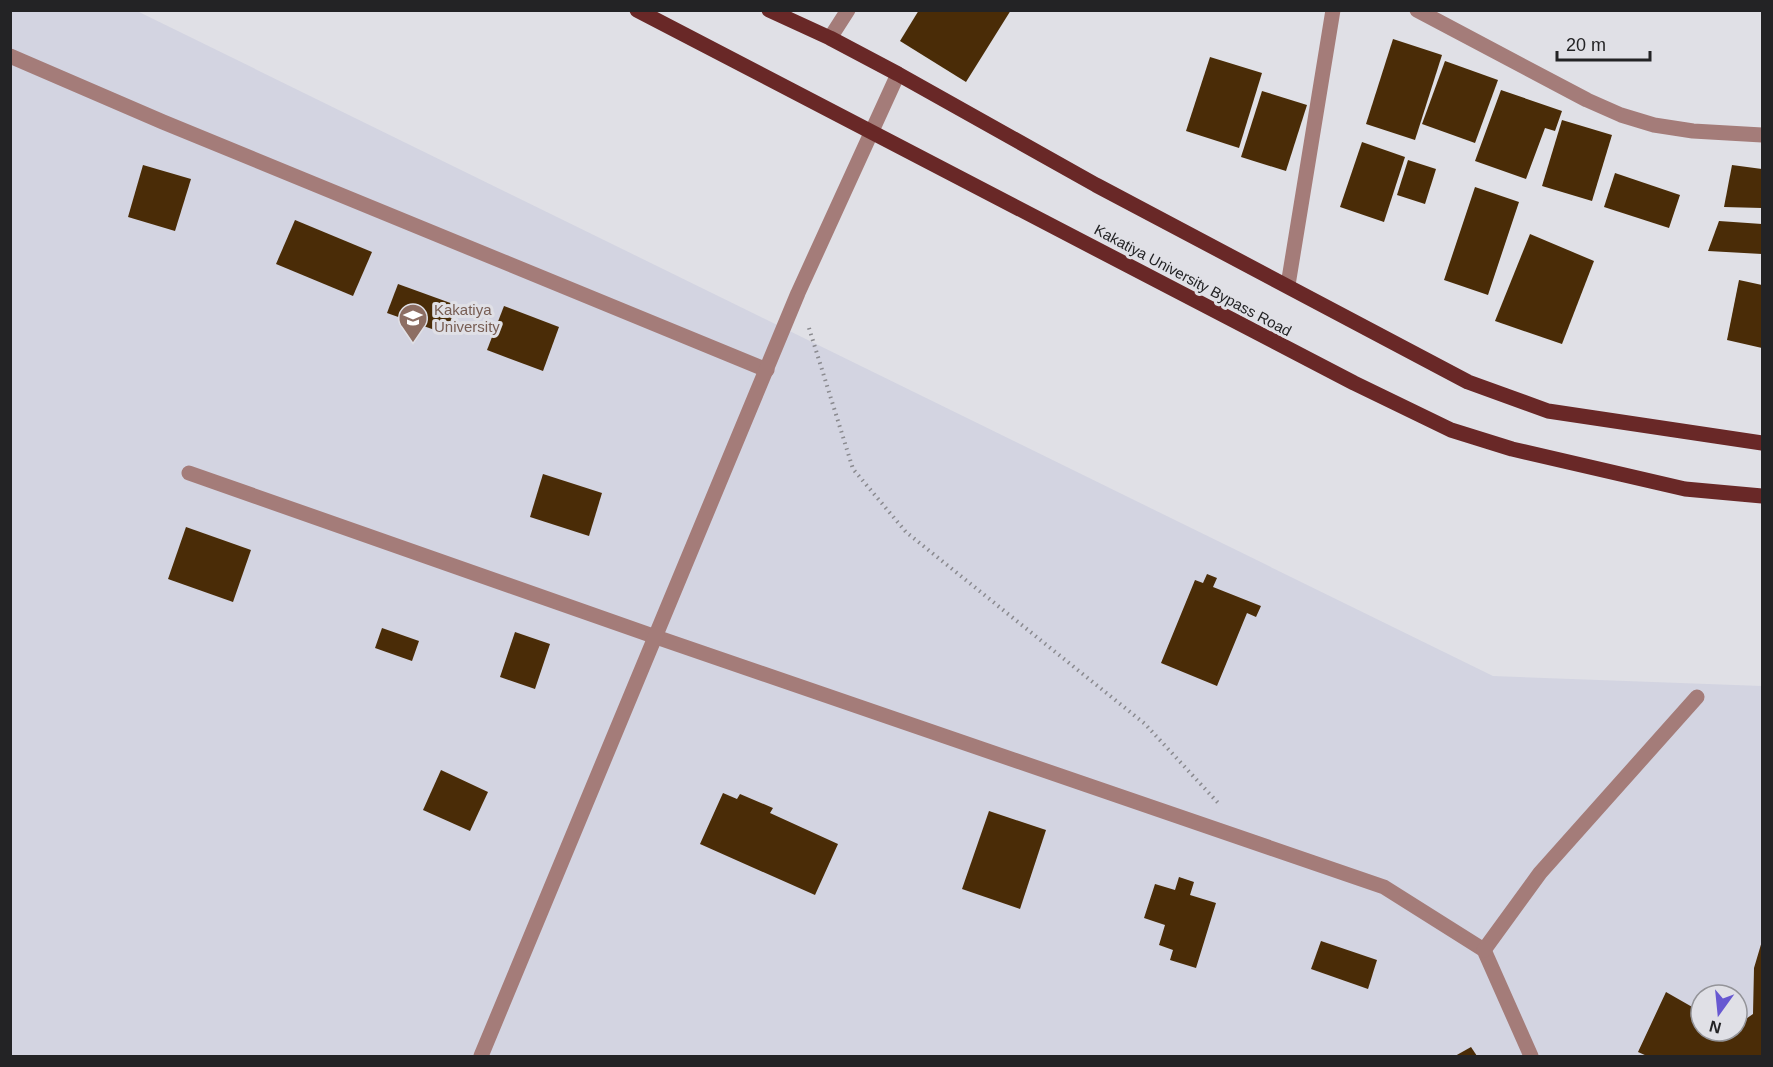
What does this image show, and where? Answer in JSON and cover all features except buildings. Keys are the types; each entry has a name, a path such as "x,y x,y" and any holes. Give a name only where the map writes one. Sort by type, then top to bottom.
{"main road":[{"name":"Kakatiya University Bypass Road","path":"637,10 1353,383 1451,430 1512,449 1685,489 1762,496"},
{"path":"769,10 898,74 1096,185 1468,382 1548,411 1762,443"}],"street":[{"path":"830,39 848,10"},
{"path":"1288,285 1333,10"},
{"path":"1417,10 1587,100 1620,115 1654,125 1694,131 1762,135"},
{"path":"10,56 162,122 766,370"},
{"path":"481,1056 798,293 898,74"},
{"path":"189,473 656,637 1384,887 1484,950 1531,1056"},
{"path":"1484,950 1540,873 1697,697"}],"path":[{"path":"798,293 853,469 906,532 1145,724 1223,809"}],"shaded area":[{"name":"Kakatiya University","path":"10,11 137,11 1493,676 1762,686 1762,1056 11,1056"}],"place":[{"name":"Kakatiya University","path":"413,344"}]}
